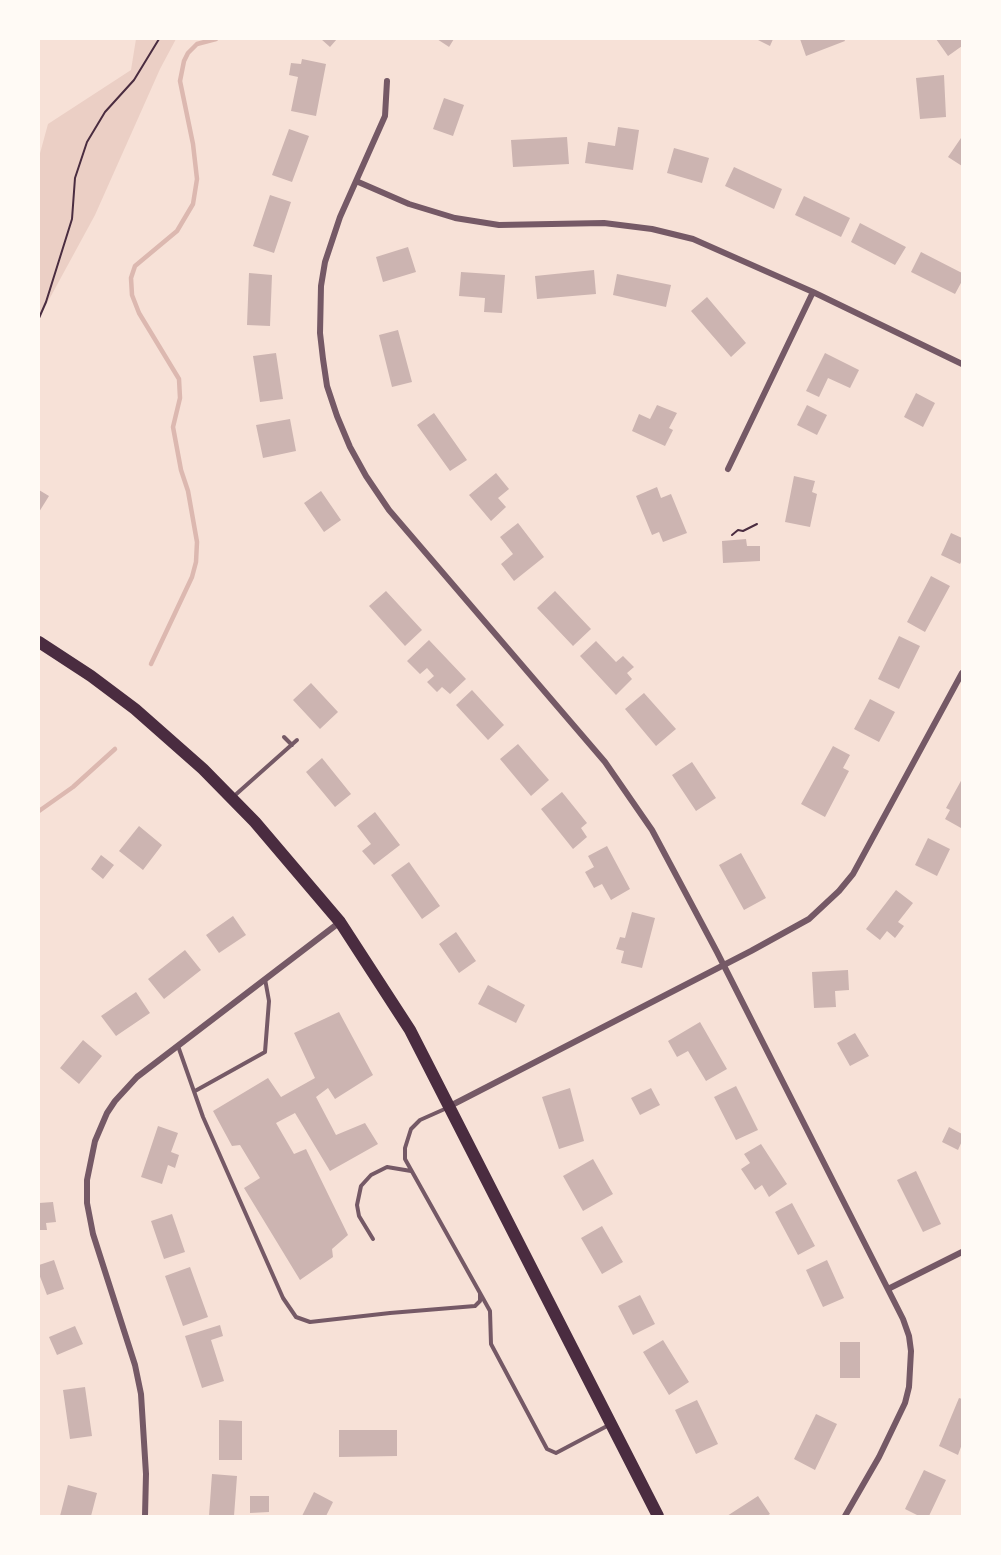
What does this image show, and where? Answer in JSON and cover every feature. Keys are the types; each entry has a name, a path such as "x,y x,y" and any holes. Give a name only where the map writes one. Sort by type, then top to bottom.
{"main road":[{"path":"39,642 91,676 135,709 204,769 255,822 340,922 410,1030 658,1516"}],"street":[{"path":"387,81 385,116 329,250 321,286 320,333 327,386 350,447 389,510 598,754 629,795 664,851 888,1289 909,1336 911,1369 909,1387 905,1403 879,1457 845,1516"},
{"path":"356,181 418,208 466,220 500,225 604,223 666,232 693,239 718,248 813,292 962,364"},
{"path":"728,469 813,292"},
{"path":"450,1106 809,919 839,891 853,874 962,673"},
{"path":"145,1516 146,1474 141,1394 135,1365 93,1234 87,1203 87,1180 95,1141 115,1101 138,1077 178,1044 340,922"},
{"path":"888,1289 962,1252"}],"lane":[{"path":"284,737 292,745"},
{"path":"232,798 297,740"},
{"path":"195,1091 265,1053 269,1001 265,979"},
{"path":"178,1044 203,1117 283,1298 296,1317 310,1322 475,1306 480,1301 480,1293"},
{"path":"450,1106 420,1120 411,1129 405,1148 405,1159 490,1311 491,1344 547,1449 556,1453 612,1424"},
{"path":"373,1239 358,1216 357,1205 361,1186 380,1169 395,1167 412,1171"}],"path":[{"path":"39,318 72,219 75,178 87,142 105,112 134,80 159,39"},
{"path":"732,535 738,530 743,531 757,524"}],"shaded area":[{"path":"136,39 176,39 160,69 95,215 39,318 39,157 48,124 131,70"}],"building":[{"path":"321,39 337,39 330,47"},
{"path":"437,39 454,39 449,47"},
{"path":"756,39 773,39 770,46"},
{"path":"800,39 844,39 845,41 806,56"},
{"path":"936,39 962,39 962,46 948,56"},
{"path":"302,59 326,64 316,116 291,111 298,77 289,75 291,63 301,64"},
{"path":"944,75 946,117 920,119 916,78"},
{"path":"444,98 464,105 453,136 433,129"},
{"path":"618,127 639,130 633,170 585,163 588,142 615,146"},
{"path":"289,129 309,136 292,182 272,175"},
{"path":"567,137 569,164 513,167 511,140"},
{"path":"962,139 962,166 948,157"},
{"path":"674,148 709,158 702,183 667,173"},
{"path":"734,167 782,189 774,209 725,186"},
{"path":"270,195 291,202 274,253 253,246"},
{"path":"804,196 850,218 841,237 795,215"},
{"path":"860,223 906,247 895,265 851,242"},
{"path":"408,247 416,272 383,282 376,257"},
{"path":"921,252 962,273 962,281 955,294 911,272"},
{"path":"594,270 596,294 537,299 535,276"},
{"path":"461,272 505,275 502,313 484,312 485,298 459,296"},
{"path":"249,273 272,275 270,326 247,325"},
{"path":"617,274 671,285 666,307 613,295"},
{"path":"707,297 746,343 731,357 691,311"},
{"path":"398,330 412,382 392,387 379,335"},
{"path":"276,353 283,399 260,402 253,356"},
{"path":"825,353 859,370 850,388 828,378 819,397 806,391"},
{"path":"916,393 935,403 923,427 904,417"},
{"path":"657,405 677,413 669,428 673,430 665,446 632,431 639,414 650,419"},
{"path":"807,405 827,415 817,435 797,425"},
{"path":"434,413 467,460 450,471 417,425"},
{"path":"290,419 296,451 263,458 256,425"},
{"path":"496,473 509,489 498,498 506,507 491,521 469,495"},
{"path":"794,476 815,481 812,492 817,494 810,527 785,522"},
{"path":"657,487 661,498 671,494 687,533 663,542 659,532 652,535 636,496"},
{"path":"39,490 49,496 39,512"},
{"path":"321,491 341,520 324,532 304,503"},
{"path":"518,523 544,557 514,581 501,564 513,554 500,537"},
{"path":"951,533 962,538 960,564 941,555"},
{"path":"746,539 747,546 760,546 760,561 723,563 722,541"},
{"path":"931,576 950,586 925,632 907,622"},
{"path":"386,591 422,630 405,646 369,606"},
{"path":"555,591 591,629 573,646 537,608"},
{"path":"899,636 920,646 899,689 878,679"},
{"path":"429,640 466,679 450,694 442,687 437,692 427,682 434,676 427,668 420,674 407,661"},
{"path":"596,641 616,662 623,656 634,667 627,673 632,679 616,695 580,656"},
{"path":"311,683 338,712 320,729 293,700"},
{"path":"472,690 504,725 488,740 456,705"},
{"path":"644,693 676,729 656,746 625,709"},
{"path":"870,699 895,712 879,742 854,729"},
{"path":"518,744 549,780 531,796 500,759"},
{"path":"833,746 850,755 843,768 849,771 825,817 801,804"},
{"path":"322,758 351,794 335,807 306,772"},
{"path":"692,762 716,798 696,811 672,775"},
{"path":"962,779 961,828 945,819 950,810 946,808"},
{"path":"562,792 587,823 581,828 587,837 573,849 541,809"},
{"path":"375,812 400,845 374,865 362,851 371,844 357,826"},
{"path":"139,826 162,845 143,870 119,851"},
{"path":"928,838 950,849 937,876 915,865"},
{"path":"607,846 630,889 611,900 602,884 594,888 585,872 594,867 588,856"},
{"path":"741,853 766,898 744,910 719,865"},
{"path":"101,855 114,865 103,879 91,869"},
{"path":"409,862 440,906 422,919 391,875"},
{"path":"896,890 913,903 898,922 904,926 895,938 887,931 880,940 866,929"},
{"path":"632,912 655,918 642,968 621,963 624,951 616,949 620,937 625,938"},
{"path":"233,916 246,935 219,953 206,935"},
{"path":"456,932 476,961 459,973 439,944"},
{"path":"185,950 201,970 164,999 148,979"},
{"path":"848,970 849,990 835,991 836,1007 814,1008 812,972"},
{"path":"488,985 525,1005 516,1023 478,1004"},
{"path":"136,992 150,1013 116,1036 101,1016"},
{"path":"339,1012 373,1075 335,1099 328,1088 316,1097 336,1135 365,1123 378,1144 330,1171 295,1113 276,1123 294,1154 306,1149 348,1235 332,1249 333,1257 300,1280 244,1188 260,1178 240,1145 232,1146 213,1111 268,1078 281,1097 315,1078 294,1033"},
{"path":"700,1022 727,1069 706,1081 688,1051 677,1057 668,1041"},
{"path":"855,1033 869,1056 850,1066 837,1043"},
{"path":"83,1040 102,1056 79,1084 60,1068"},
{"path":"736,1086 758,1130 736,1140 714,1097"},
{"path":"570,1088 584,1141 559,1149 542,1097"},
{"path":"651,1088 660,1105 640,1115 631,1098"},
{"path":"158,1126 178,1133 171,1152 179,1155 175,1168 168,1165 162,1184 141,1177"},
{"path":"949,1127 962,1134 958,1150 942,1142"},
{"path":"761,1144 787,1184 769,1197 762,1185 755,1190 741,1169 750,1163 744,1154"},
{"path":"593,1159 613,1194 583,1211 563,1176"},
{"path":"916,1171 941,1224 923,1232 897,1180"},
{"path":"53,1202 56,1222 46,1223 47,1230 39,1230 39,1203"},
{"path":"792,1203 815,1246 798,1255 775,1212"},
{"path":"172,1214 185,1252 164,1259 151,1221"},
{"path":"602,1226 623,1262 602,1274 581,1238"},
{"path":"54,1260 64,1289 47,1295 39,1274 39,1265"},
{"path":"827,1260 844,1298 823,1307 806,1270"},
{"path":"190,1267 208,1317 183,1326 165,1276"},
{"path":"640,1295 655,1324 633,1335 618,1306"},
{"path":"220,1325 223,1336 211,1340 224,1381 202,1388 185,1336"},
{"path":"75,1326 83,1344 57,1355 49,1337"},
{"path":"663,1340 689,1382 669,1395 643,1352"},
{"path":"840,1342 860,1342 860,1378 840,1378"},
{"path":"85,1387 92,1436 70,1439 63,1390"},
{"path":"959,1398 962,1399 962,1444 958,1455 939,1446"},
{"path":"697,1400 718,1444 696,1454 675,1410"},
{"path":"816,1414 837,1424 815,1470 794,1459"},
{"path":"219,1420 242,1421 242,1460 219,1460"},
{"path":"339,1430 397,1430 397,1456 339,1457"},
{"path":"924,1470 946,1480 929,1516 919,1516 905,1509"},
{"path":"212,1474 237,1476 234,1516 209,1516"},
{"path":"68,1485 97,1493 91,1516 60,1516"},
{"path":"314,1492 333,1502 326,1516 302,1516"},
{"path":"250,1496 269,1496 269,1512 250,1513"},
{"path":"758,1496 770,1514 767,1516 727,1516"}],"waterway":[{"path":"151,664 192,577 196,562 197,542 173,427 180,398 179,379 139,313 132,295 131,278 135,266 177,231 193,204 197,179 193,144 180,81 188,53 197,44 216,39"},
{"path":"39,811 73,787 115,749"}]}
